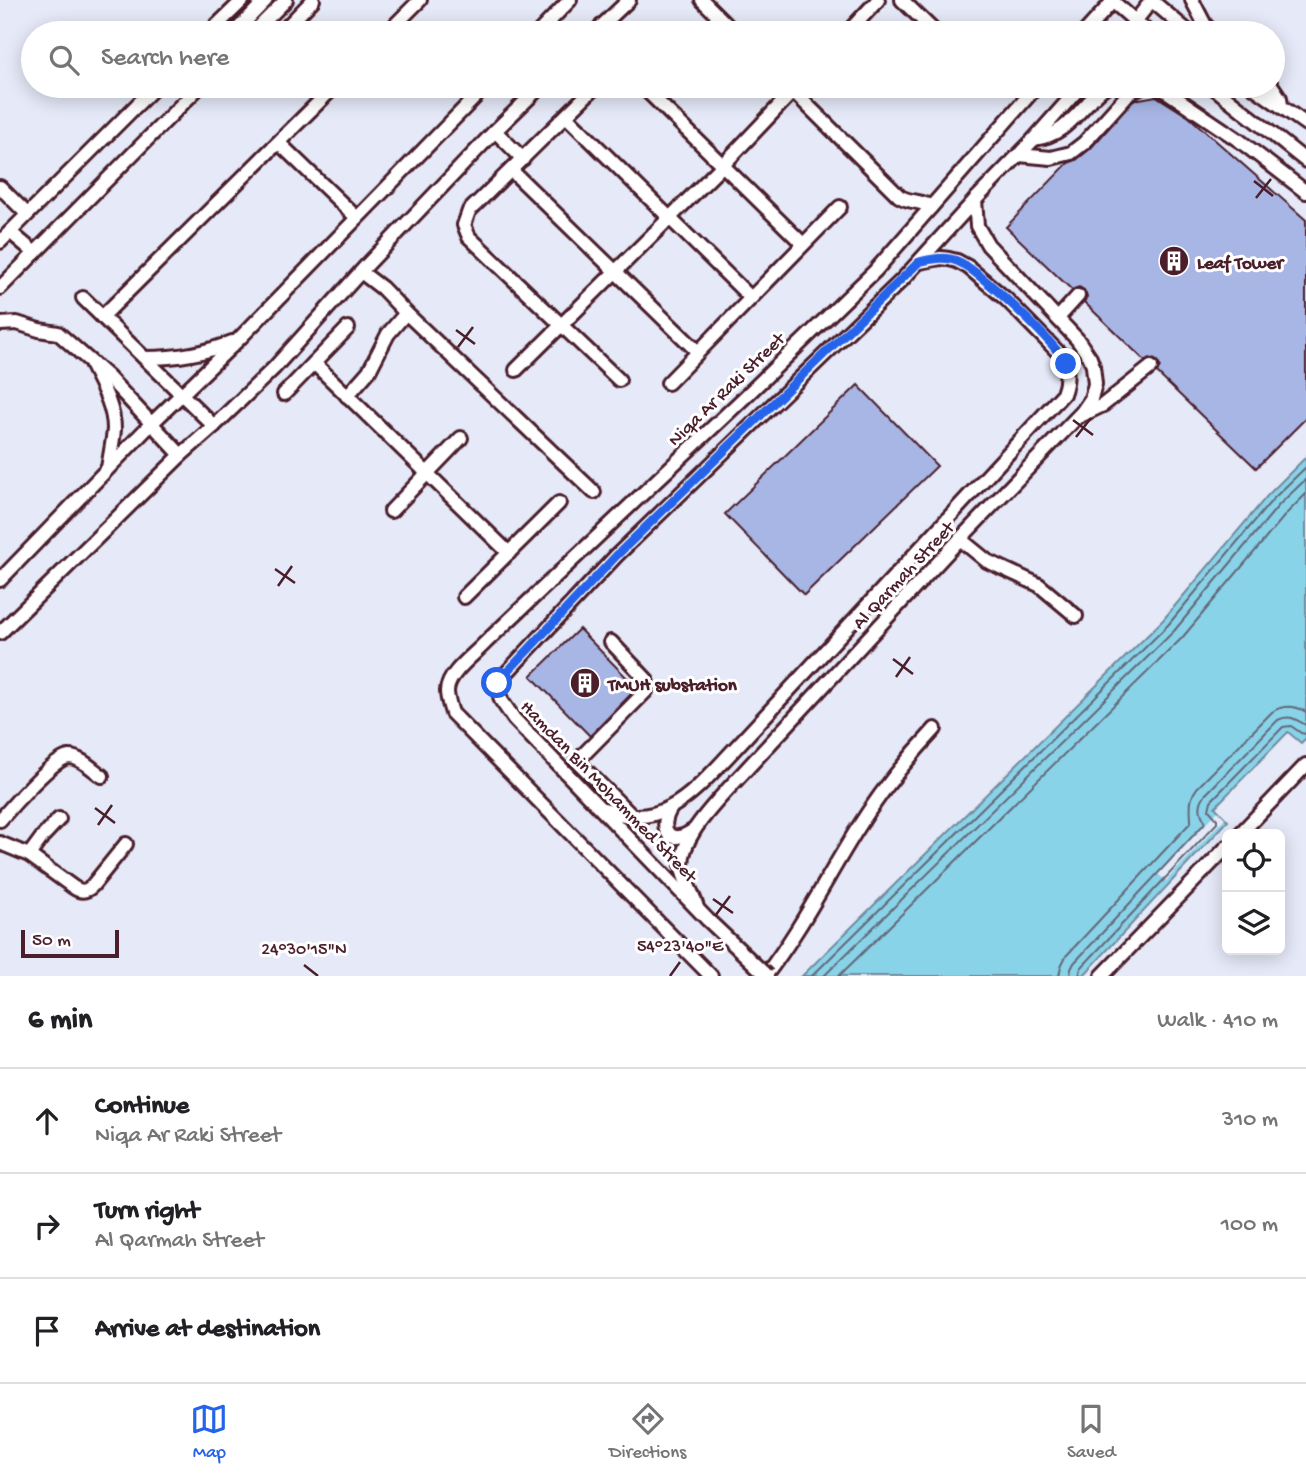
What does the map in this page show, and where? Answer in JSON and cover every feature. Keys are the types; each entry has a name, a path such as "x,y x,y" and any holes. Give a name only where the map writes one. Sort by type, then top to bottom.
{"street":[{"path":"221,21 243,0"},
{"path":"246,21 266,0"},
{"path":"265,21 286,0"},
{"path":"293,21 313,0"},
{"path":"399,21 420,0"},
{"path":"550,21 570,0"},
{"path":"607,21 629,0"},
{"path":"702,0 723,21"},
{"path":"858,21 878,0"},
{"path":"902,0 924,21"},
{"path":"1136,21 1151,0 1176,21"},
{"path":"1192,0 1203,21"},
{"path":"1094,21 1112,1 1134,21"},
{"path":"0,242 144,98"},
{"path":"1,286 188,98"},
{"path":"102,317 323,98"},
{"path":"0,580 474,98"},
{"path":"0,633 181,455 274,368 363,269 529,98"},
{"path":"584,98 469,211 464,220 464,229 469,237 619,380"},
{"path":"654,98 803,244"},
{"path":"516,370 723,165 784,98"},
{"path":"803,98 899,196 932,208"},
{"name":"Niqa Ar Raki Street","path":"710,976 452,713 448,700 449,681 874,271 1027,98"},
{"path":"919,262 1070,98"},
{"path":"1034,139 1048,137 1064,128 1094,98"},
{"path":"1019,155 1051,158 1071,153 1084,143 1124,98"},
{"path":"1176,98 1240,141 1306,192"},
{"path":"1227,98 1306,161"},
{"path":"1269,98 1306,124"},
{"path":"1280,98 1281,106"},
{"path":"566,116 751,298"},
{"path":"495,131 523,159"},
{"path":"279,143 357,218"},
{"path":"511,170 698,352"},
{"path":"0,187 27,214"},
{"name":"Al Qarmah Street","path":"698,910 682,872 685,846 695,830 729,788 1087,406 1094,391 1093,366 1086,350 1058,318 1004,275 981,236 975,219 975,200"},
{"path":"668,383 840,207"},
{"path":"10,232 34,253"},
{"name":"Al Qarmah Street","path":"602,809 633,817 649,816 671,808 701,783 1063,394 1067,379 1063,358 1006,299 957,261 941,258 919,262"},
{"name":"Hamdan Bin Mohammed Street","path":"766,976 698,910 514,719 501,700 497,683 616,556 919,262"},
{"path":"363,269 375,275 382,288 406,313 594,492"},
{"name":"Al Qarmah Street","path":"1004,275 998,286 1006,299"},
{"path":"1058,318 1078,296"},
{"path":"83,298 214,426"},
{"path":"347,396 369,371 388,334 406,313"},
{"path":"0,324 17,323 58,333 108,377 181,455"},
{"path":"284,394 348,328"},
{"path":"145,358 193,355 239,339"},
{"path":"89,360 113,416 114,430 108,468"},
{"path":"314,363 509,553"},
{"path":"1076,417 1103,405 1151,367"},
{"path":"391,511 461,438"},
{"path":"464,597 559,503"},
{"path":"960,539 987,561 1039,586 1076,616"},
{"path":"611,642 646,679 646,691 577,761 633,817"},
{"path":"766,976 875,802 935,729"},
{"path":"0,820 39,779 65,758 79,760 102,776"},
{"path":"1245,829 1306,765"},
{"path":"671,808 664,823 667,832 679,838 695,830"},
{"path":"29,855 59,818"},
{"path":"0,843 29,855 77,890 85,891 126,844"},
{"path":"1102,976 1222,852"}],"water":[{"path":"1306,457 1306,738 1301,743 1288,732 1215,807 1228,821 1083,976 802,976 1163,620 1268,495"}],"pier":[{"path":"1218,811 1225,818 1166,881 1158,874"}],"building":[{"name":"Leaf Tower","path":"1159,98 1189,117 1306,220 1306,418 1256,468 1157,373 1160,366 1157,361 1150,358 1145,361 1084,302 1087,297 1084,290 1079,287 1072,290 1006,227 1068,163 1090,149 1134,100"},
{"path":"858,385 937,466 804,595 725,514"},
{"name":"TMUH substation","path":"579,629 637,688 590,736 531,676"}],"place":[{"name":"Leaf Tower","path":"1174,261"},
{"name":"TMUH substation","path":"585,683"}],"route":[{"path":"497,683 616,556 919,262 941,258 957,261 968,267 1006,299 1058,352 1066,364"}]}
